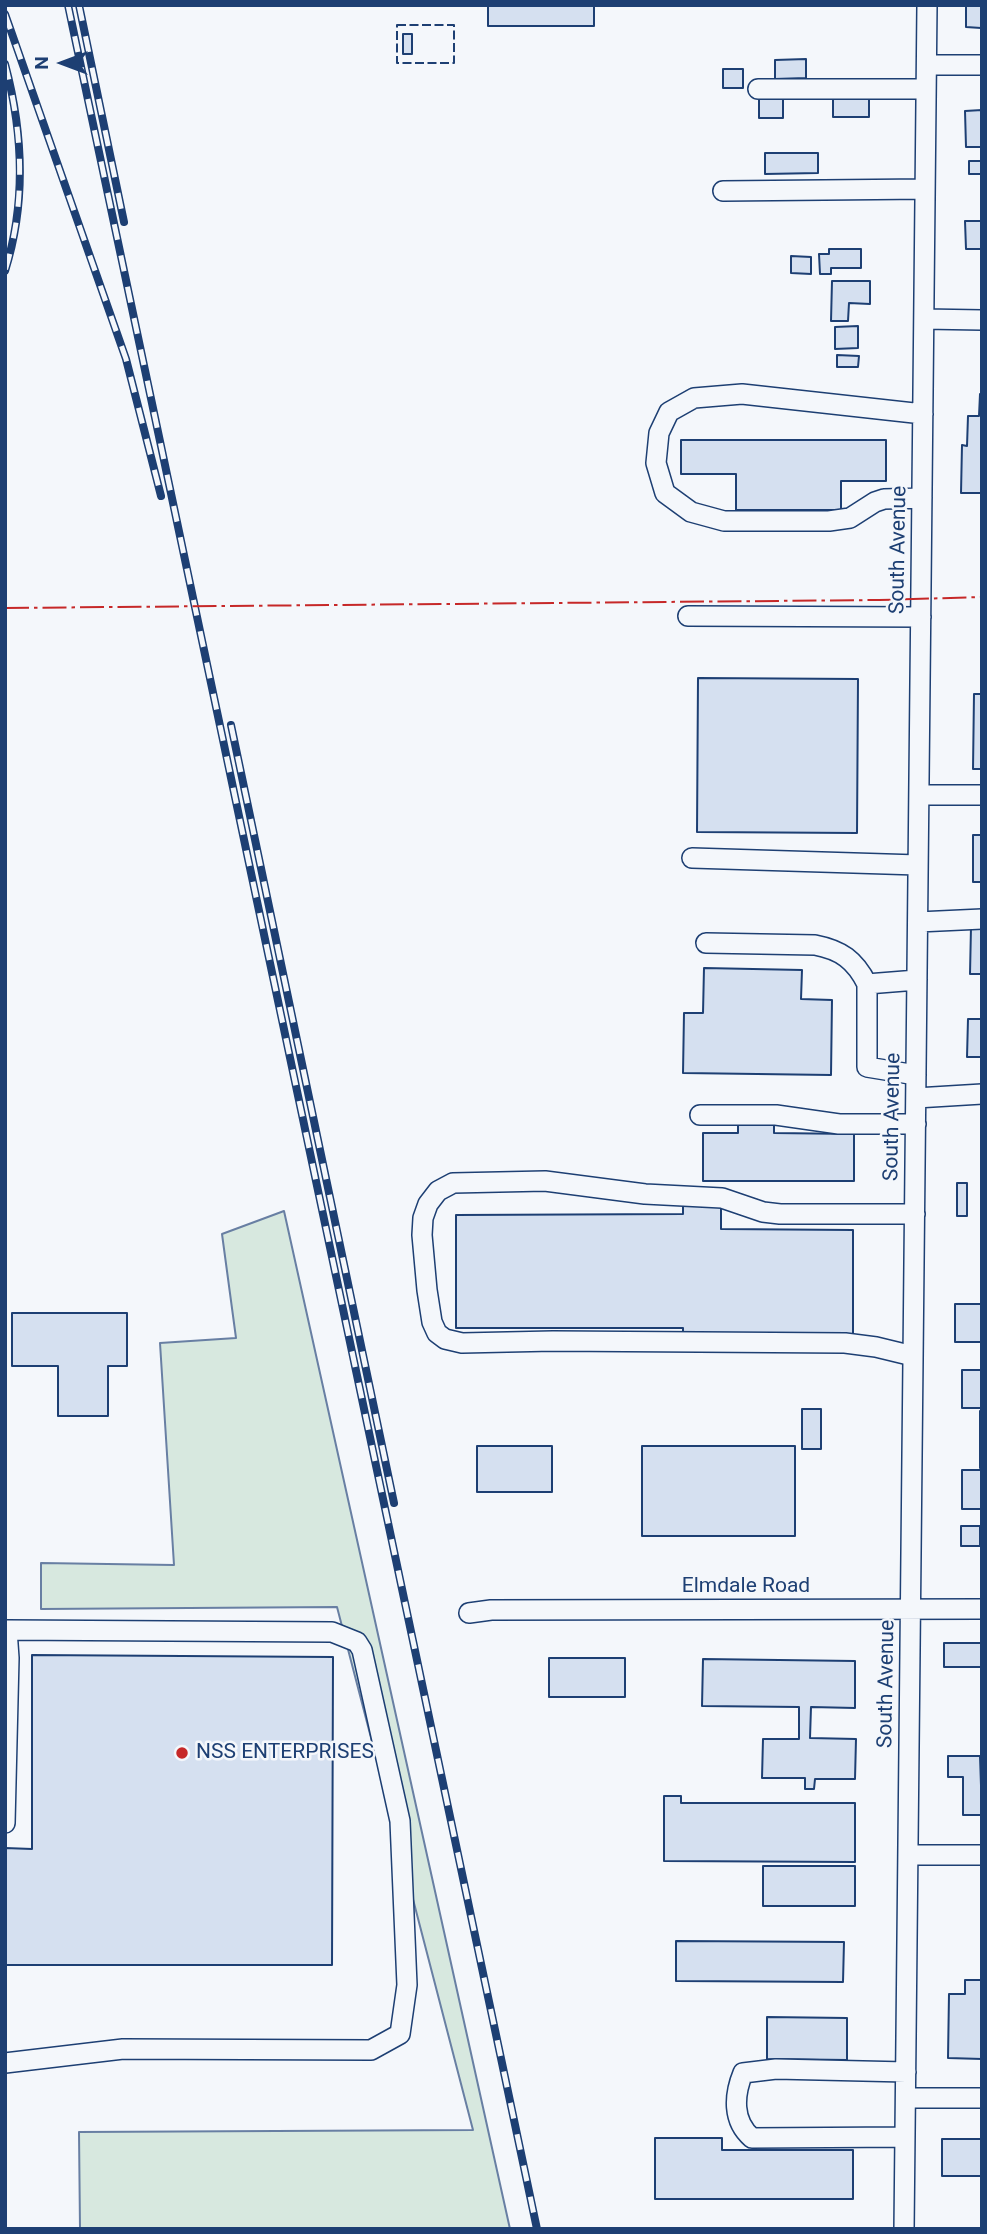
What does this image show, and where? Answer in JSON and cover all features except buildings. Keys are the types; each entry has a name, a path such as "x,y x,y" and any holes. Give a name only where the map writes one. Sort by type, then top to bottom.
{"street":[{"name":"South Avenue","path":"904,2229 927,5"},
{"path":"927,65 982,65"},
{"path":"758,89 926,89"},
{"path":"723,191 925,189"},
{"path":"924,319 982,320"},
{"path":"922,498 884,499 849,518 829,521 724,521 691,512 665,494 656,463 659,433 669,412 694,398 742,394 923,414"},
{"path":"688,616 921,617"},
{"path":"919,795 982,795"},
{"path":"692,858 918,865"},
{"path":"918,922 982,919"},
{"path":"706,943 815,945 832,948 846,955 860,969 867,984 867,1067 916,1075"},
{"path":"867,984 917,981"},
{"path":"916,1098 982,1094"},
{"path":"700,1115 776,1115 839,1124 915,1124"},
{"path":"913,1356 845,1343 462,1343 445,1339 437,1333 432,1322 422,1235 423,1218 428,1204 438,1191 453,1183 545,1181 645,1195 722,1198 763,1212 780,1214 915,1214"},
{"name":"Elmdale Road","path":"470,1613 510,1610 982,1609"},
{"path":"5,1823 9,1658 6,1630 332,1632 357,1642 362,1650 400,1821 407,1984 400,2034 371,2050 123,2049 5,2063"},
{"path":"908,1855 982,1855"},
{"path":"905,2137 752,2138 743,2130 737,2113 736,2090 743,2073 776,2069 906,2071"},
{"path":"905,2098 982,2098"}],"shaded area":[{"path":"284,1211 510,2229 80,2229 79,2132 473,2130 337,1607 41,1609 41,1563 174,1565 160,1343 236,1338 222,1234"}],"railway":[{"path":"68,5 537,2229"},
{"path":"79,5 124,222"},
{"path":"5,14 126,359 161,496"},
{"path":"5,64 16,116 20,168 16,220 5,271"},
{"path":"231,725 394,1503"}],"fence":[{"path":"397,25 454,25 454,63 397,63 397,25"}],"power":[{"path":"5,608 982,597"}],"place":[{"name":"NSS ENTERPRISES","path":"182,1753"}]}
